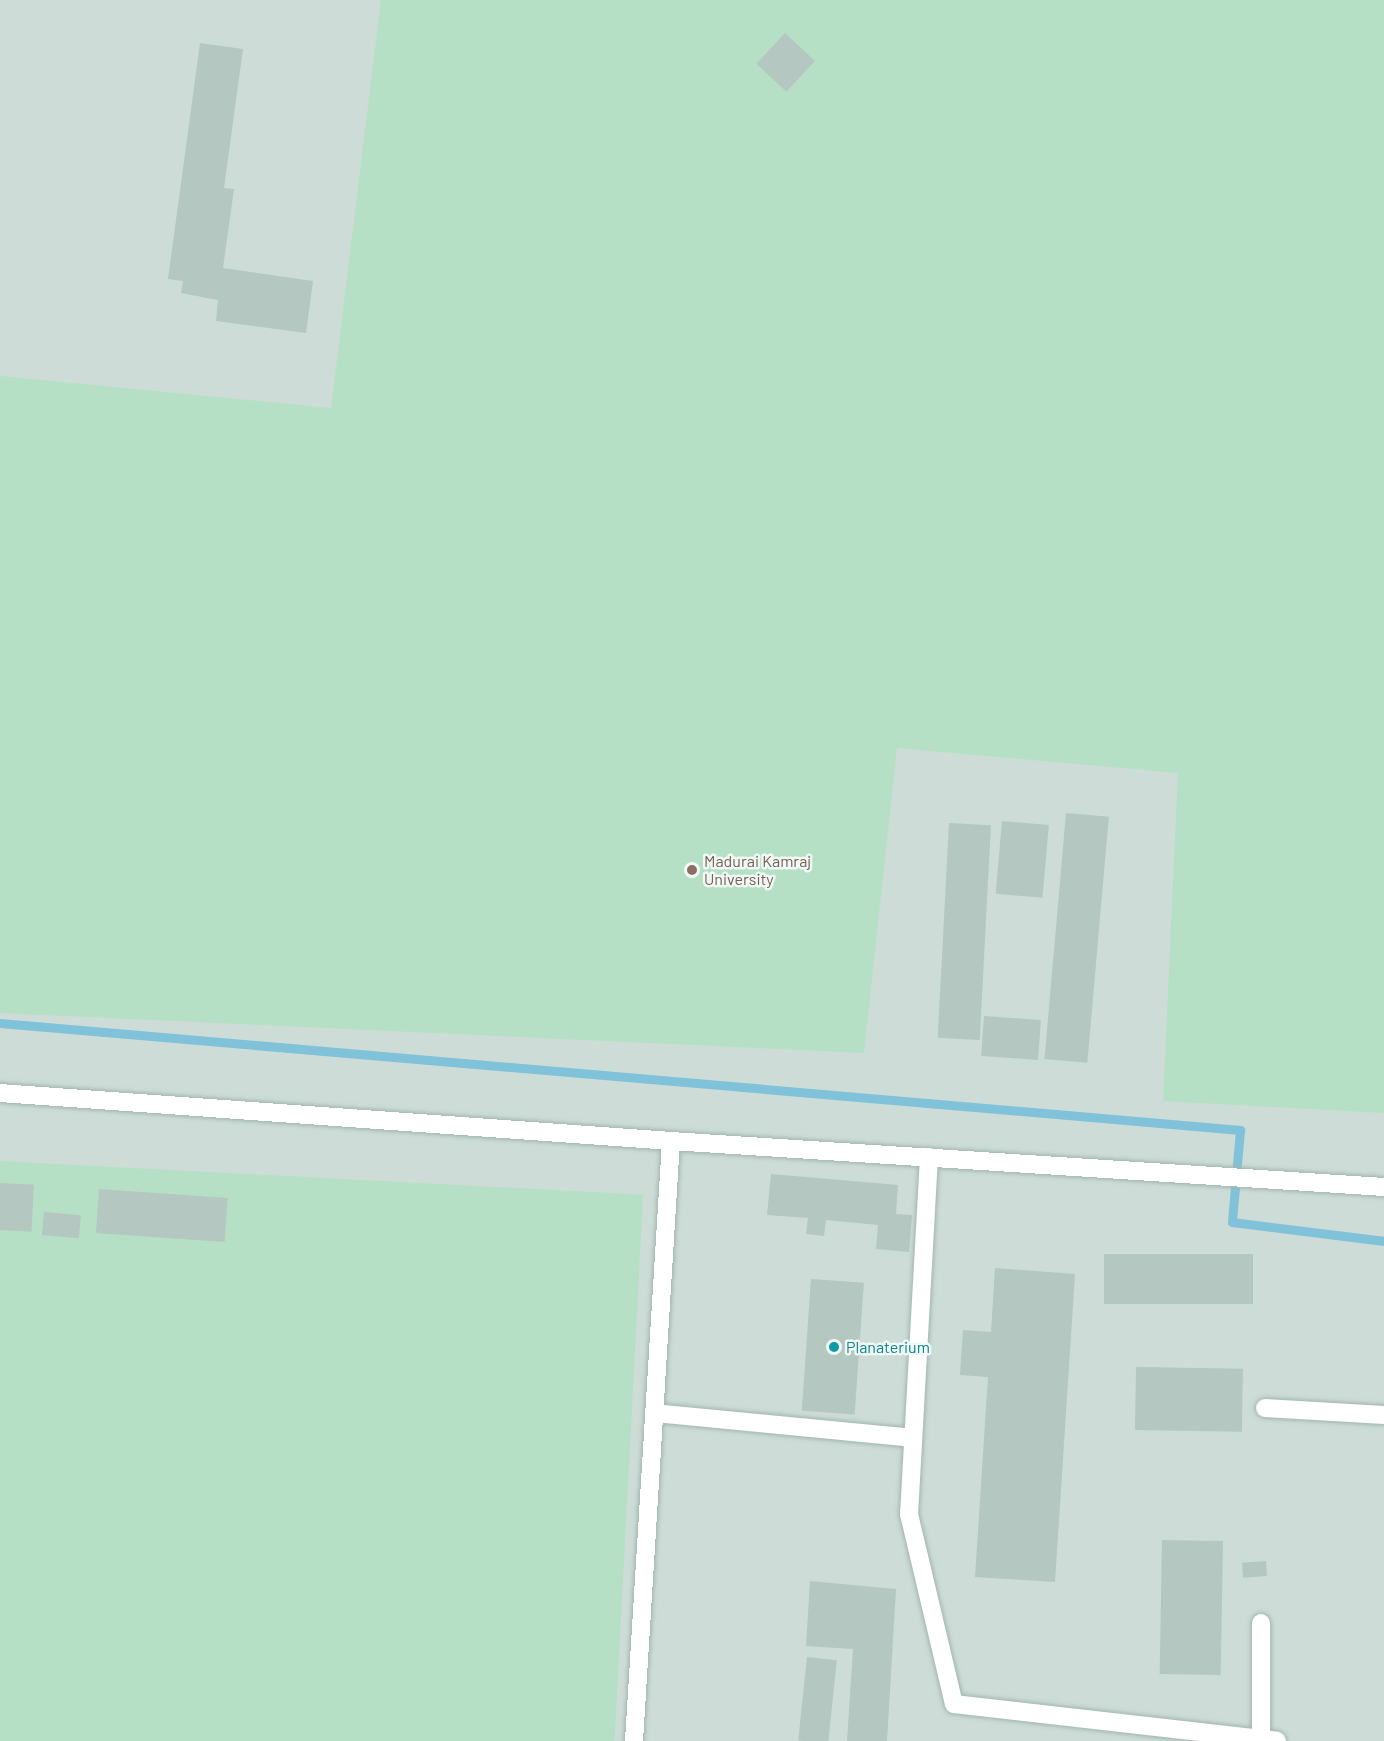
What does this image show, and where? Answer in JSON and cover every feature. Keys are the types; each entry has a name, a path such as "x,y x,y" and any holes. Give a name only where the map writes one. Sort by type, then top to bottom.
{"lane":[{"path":"0,1093 1384,1187"},
{"path":"634,1741 671,1140"},
{"path":"929,1157 909,1514 954,1704 1269,1740 1262,1623"},
{"path":"1265,1408 1384,1415"},
{"path":"654,1413 912,1438"}],"shaded area":[{"name":"Madurai Kamraj University","path":"0,0 1384,0 1384,1741 0,1741"}],"green space":[{"path":"381,0 1384,0 1384,1113 1163,1101 1178,773 897,748 864,1053 0,1013 0,376 331,408"},
{"path":"0,1161 643,1195 614,1741 0,1741"}],"building":[{"path":"785,33 815,61 786,92 756,64"},
{"path":"200,43 243,49 224,188 234,189 223,268 313,281 306,333 216,321 218,300 181,293 183,281 168,279"},
{"path":"1066,813 1109,817 1087,1063 1044,1059"},
{"path":"1002,821 1049,825 1042,898 996,894"},
{"path":"949,823 991,825 980,1040 938,1038"},
{"path":"984,1016 1041,1020 1038,1060 981,1056"},
{"path":"771,1174 898,1185 896,1214 912,1215 909,1252 876,1249 878,1225 826,1220 824,1236 806,1234 808,1218 767,1215"},
{"path":"0,1183 34,1185 31,1232 0,1230"},
{"path":"99,1189 228,1198 225,1242 96,1233"},
{"path":"44,1212 81,1215 79,1238 42,1235"},
{"path":"1104,1254 1253,1254 1253,1304 1104,1304"},
{"path":"995,1268 1075,1274 1055,1582 975,1577 988,1377 960,1375 963,1330 991,1332"},
{"name":"Planaterium","path":"811,1279 864,1283 855,1414 802,1411"},
{"path":"1136,1367 1243,1369 1242,1432 1135,1430"},
{"path":"1162,1540 1223,1541 1221,1675 1160,1674"},
{"path":"1266,1561 1267,1576 1243,1578 1242,1563"},
{"path":"810,1581 896,1589 887,1741 847,1741 853,1649 806,1646"},
{"path":"807,1657 837,1660 828,1741 798,1741"}],"waterway":[{"path":"0,1023 1240,1130 1232,1222 1384,1241"}],"place":[{"name":"Madurai Kamraj University","path":"692,870"},
{"name":"Planaterium","path":"834,1347"}]}
